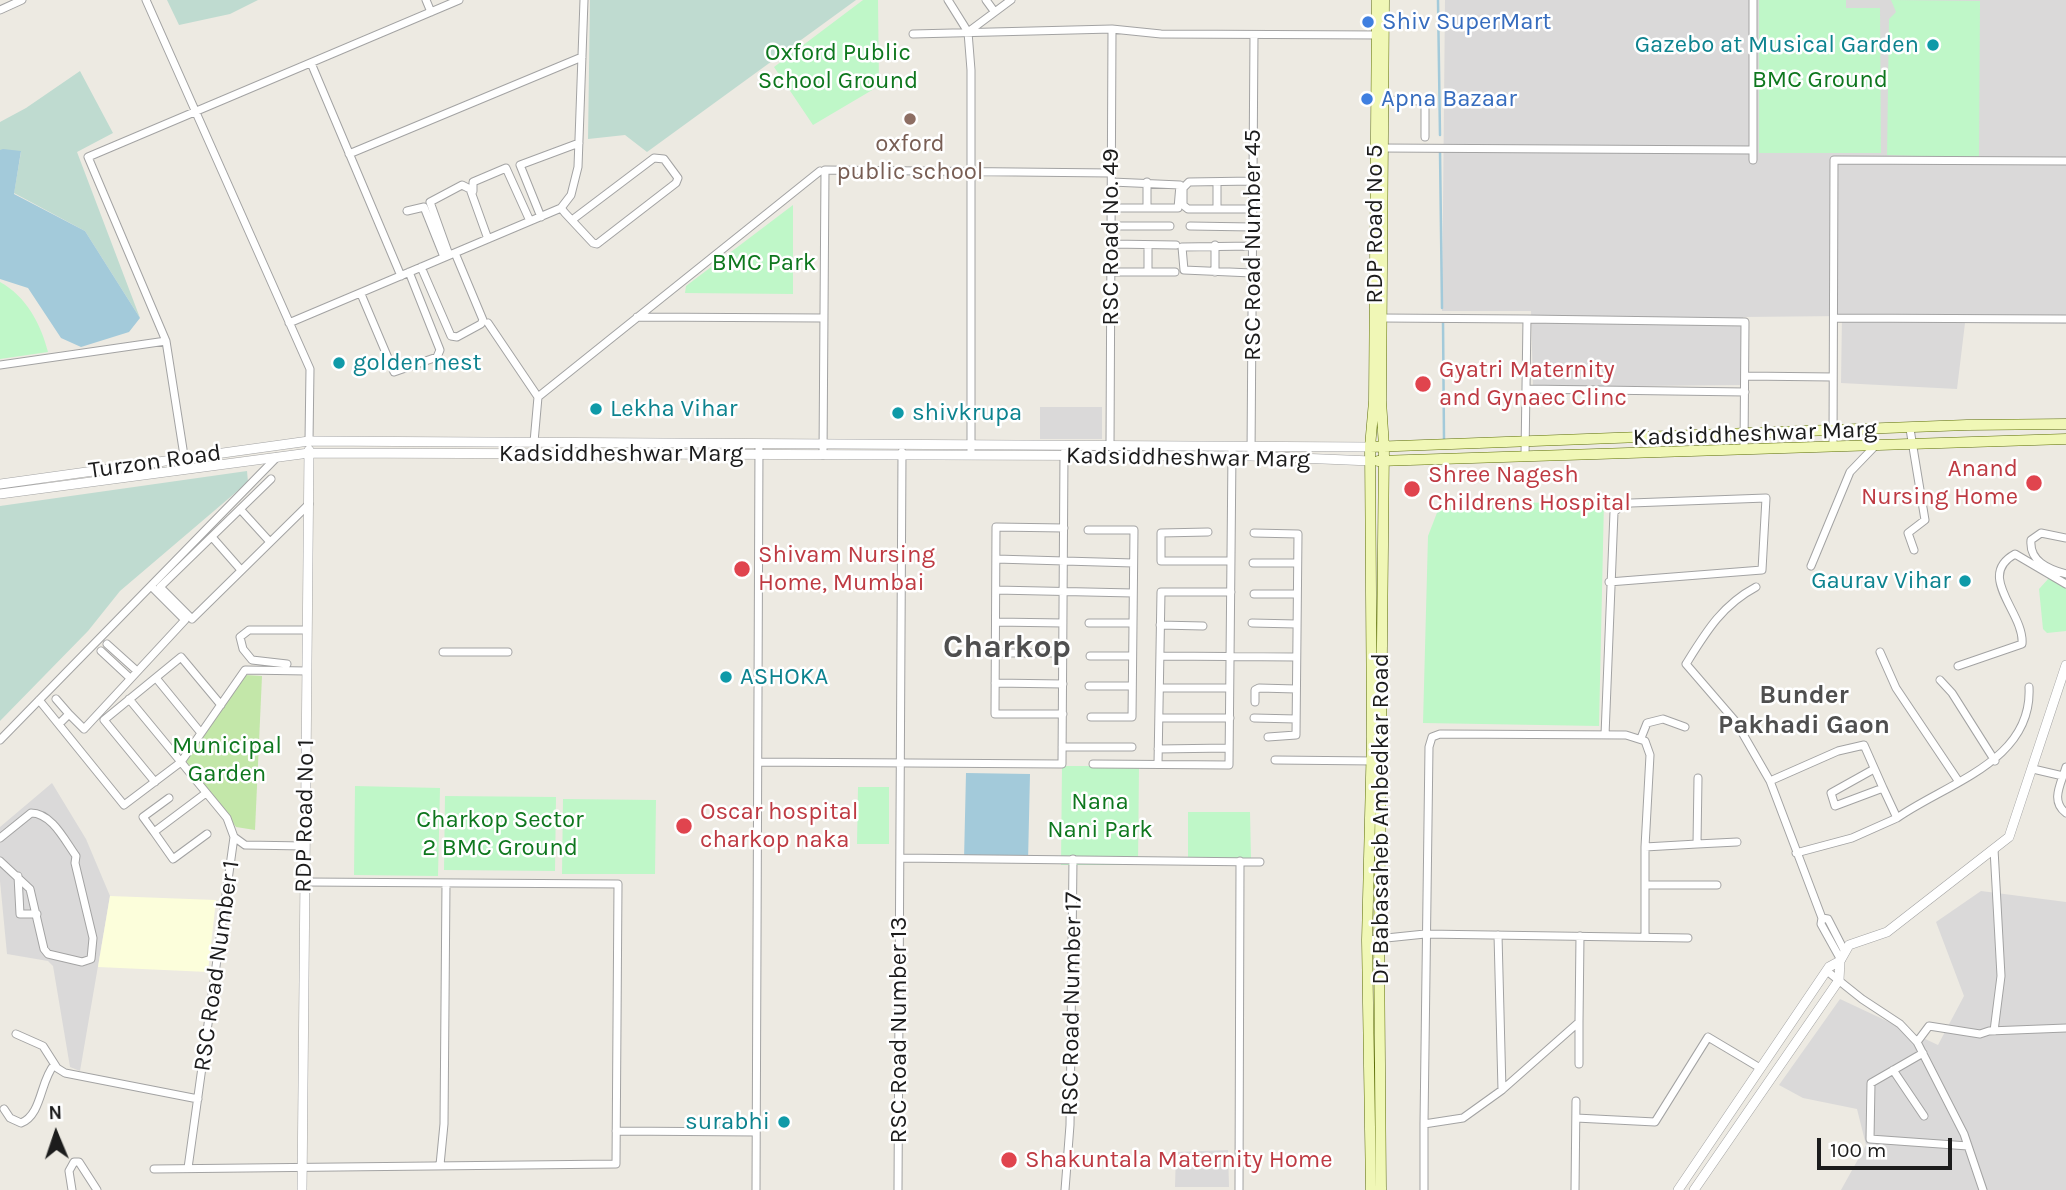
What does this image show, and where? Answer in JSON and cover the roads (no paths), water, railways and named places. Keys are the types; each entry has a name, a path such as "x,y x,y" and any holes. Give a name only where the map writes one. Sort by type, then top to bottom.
{"main road":[{"name":"RDP Road No 5","path":"1377,0 1383,100 1379,148 1384,447"},
{"name":"RDP Road No 5","path":"1370,447 1374,401 1381,35 1384,0"},
{"name":"Kadsiddheshwar Marg","path":"1370,447 1966,425 2066,424"},
{"name":"Kadsiddheshwar Marg","path":"1371,461 2066,439"},
{"name":"Dr Babasaheb Ambedkar Road","path":"1370,447 1377,518 1381,1190"},
{"name":"Dr Babasaheb Ambedkar Road","path":"1377,518 1384,447"},
{"name":"Dr Babasaheb Ambedkar Road","path":"1371,1190 1367,940 1377,761"},
{"path":"1369,1010 1382,1010"}],"street":[{"path":"0,10 22,0"},
{"path":"146,0 310,369 309,441"},
{"path":"426,0 431,12"},
{"path":"186,469 166,341 88,157 458,0"},
{"path":"289,323 561,208 571,195 578,167 584,0"},
{"path":"948,0 968,32 971,70 971,450"},
{"path":"986,0 994,11"},
{"path":"968,32 1011,0"},
{"path":"1753,0 1753,160"},
{"path":"913,34 1112,29 1161,34 1381,35"},
{"name":"RSC Road No. 49","path":"1110,446 1112,29"},
{"name":"RSC Road Number 45","path":"1251,451 1254,34"},
{"path":"349,154 582,57"},
{"path":"311,63 401,276"},
{"path":"1383,100 1422,101 1425,104 1425,137"},
{"path":"541,217 520,165 579,143"},
{"path":"1379,148 1753,150"},
{"path":"561,208 593,243 602,242 676,183 677,178 664,159 654,158 572,220"},
{"path":"1833,446 1835,160 2066,161"},
{"path":"490,238 472,184 504,168 508,170 530,221"},
{"path":"823,449 825,170 1112,177 1180,185 1178,208 1111,208"},
{"path":"538,397 820,171"},
{"path":"1253,181 1185,184 1183,205 1188,209 1253,209"},
{"path":"1147,182 1147,208"},
{"path":"1217,182 1217,209"},
{"path":"449,255 430,202 462,186 470,189 490,238"},
{"path":"407,211 424,207 483,320 479,326 457,337 451,336 421,267"},
{"path":"1111,226 1170,226"},
{"path":"1190,226 1252,227"},
{"path":"1111,244 1176,244"},
{"path":"1148,245 1148,272"},
{"path":"1215,245 1215,272"},
{"path":"1252,273 1184,270 1182,247 1253,246"},
{"path":"361,294 394,372 437,357 440,350 409,272"},
{"path":"1115,272 1175,272"},
{"path":"636,317 823,318"},
{"path":"1382,318 1745,322 1744,449"},
{"path":"1834,318 2066,319"},
{"path":"1525,455 1527,319"},
{"path":"488,323 538,397 534,442"},
{"path":"0,365 166,341"},
{"path":"1745,376 1833,377"},
{"path":"1526,389 1745,392"},
{"path":"1910,429 1925,520 1908,533 1914,550"},
{"name":"Kadsiddheshwar Marg","path":"309,441 534,442 759,449"},
{"name":"RDP Road No 1","path":"302,1190 309,441"},
{"name":"Turzon Road","path":"0,484 309,441"},
{"path":"1811,566 1850,472 1877,444"},
{"name":"Kadsiddheshwar Marg","path":"1064,451 1110,446 1232,451"},
{"name":"Kadsiddheshwar Marg","path":"309,453 759,449 1251,451 1370,447"},
{"path":"756,1190 759,449"},
{"name":"RSC Road Number 13","path":"898,1190 902,450"},
{"path":"758,762 1062,764 1064,451"},
{"path":"1093,764 1229,765 1232,451"},
{"name":"Kadsiddheshwar Marg","path":"1251,451 1371,461"},
{"name":"Turzon Road","path":"0,494 309,453"},
{"path":"0,740 277,457"},
{"path":"271,479 160,587 192,619 309,504"},
{"path":"1605,735 1609,582 1614,512 1622,505 1766,498 1762,570 1609,582"},
{"path":"240,509 271,542"},
{"path":"1063,714 995,714 995,653 996,527 1064,528"},
{"path":"1088,530 1133,530 1132,717 1091,718"},
{"path":"1208,532 1161,533 1161,561 1231,561"},
{"path":"2029,558 2031,540 2036,535 2046,532 2066,538"},
{"path":"1254,533 1298,534 1295,737 1268,737"},
{"path":"212,537 241,570"},
{"path":"1958,666 2022,644 2022,633 1997,577 2000,565 2014,554 2066,574"},
{"path":"2029,558 2066,584"},
{"path":"996,559 1133,563"},
{"path":"1253,563 1297,563"},
{"path":"55,699 84,729 185,620 151,586"},
{"path":"1756,587 1735,598 1713,620 1686,664 1736,722 1770,781 1822,918 1821,924 1842,958"},
{"path":"996,590 1133,593"},
{"path":"1158,764 1161,592 1231,592"},
{"path":"1254,594 1296,594"},
{"path":"996,622 1063,623"},
{"path":"1089,623 1133,623"},
{"path":"1252,623 1296,624"},
{"path":"1160,625 1203,626"},
{"path":"287,664 253,660 243,649 240,637 249,630 307,630"},
{"path":"107,644 136,671"},
{"path":"101,651 130,678"},
{"path":"443,652 508,652"},
{"path":"1881,652 1896,688 1959,782"},
{"path":"995,653 1063,653"},
{"path":"1090,656 1132,656"},
{"path":"1160,656 1296,657"},
{"path":"155,782 104,720 181,657 220,705"},
{"path":"1694,1190 1839,980 1842,958 1849,944 1887,932 2009,837 2066,666"},
{"path":"39,700 124,805 181,762 244,670 307,671"},
{"path":"156,678 201,733"},
{"path":"1940,680 1995,761"},
{"path":"995,683 1063,684"},
{"path":"1089,685 1132,686"},
{"path":"1796,853 1853,838 1897,818 1921,801 1995,761 2002,756 2030,708 2029,687"},
{"path":"1160,688 1229,688"},
{"path":"1255,702 1255,690 1296,689"},
{"path":"129,699 227,818 234,837"},
{"path":"59,724 69,714"},
{"path":"1159,718 1230,718"},
{"path":"1254,718 1296,719"},
{"path":"1645,937 1645,847 1650,755 1641,737 1647,723 1663,719 1685,727"},
{"path":"1424,1190 1425,934 1429,747 1432,737 1440,734 1641,737"},
{"path":"1770,781 1838,751 1864,746 1897,818"},
{"path":"1062,747 1132,747"},
{"path":"1158,748 1229,748"},
{"path":"1275,760 1377,761"},
{"path":"2066,767 2057,803 2066,813"},
{"path":"1874,769 1839,787 1831,793 1831,800 1835,806 1848,804 1883,788"},
{"path":"2033,769 2063,776"},
{"path":"1697,844 1698,778"},
{"path":"154,832 206,793"},
{"path":"169,799 143,817 173,859 207,834"},
{"path":"0,838 31,813 40,813 55,828 76,856 75,863 93,938 91,959 82,962 48,954 44,949 30,889 0,861"},
{"name":"RSC Road Number 1","path":"188,1168 234,837 245,845 305,846"},
{"path":"1645,847 1737,842"},
{"path":"1994,849 2001,976 1994,1031"},
{"path":"900,858 1259,862"},
{"name":"RSC Road Number 17","path":"1065,1190 1070,1125 1073,859"},
{"path":"1239,1190 1240,862"},
{"path":"18,876 20,914 37,914"},
{"path":"154,1168 616,1164 618,884 305,882"},
{"path":"440,1165 444,1125 446,883"},
{"path":"1645,885 1717,885"},
{"path":"1367,940 1425,934 1688,938"},
{"path":"1498,935 1502,1090"},
{"path":"1579,1064 1580,936"},
{"path":"1678,1190 1827,971 1842,958"},
{"path":"1827,971 1900,1024 1917,1042 1968,1146 1983,1190"},
{"path":"1424,1124 1463,1118 1502,1090 1579,1022"},
{"path":"1917,1042 1930,1026 1980,1034 2066,1028"},
{"path":"16,1034 43,1046 54,1065 65,1073 198,1098"},
{"path":"1576,1118 1655,1122 1708,1037 1760,1068"},
{"path":"1923,1053 1871,1083 1870,1139 1968,1146"},
{"path":"4,1109 10,1118 22,1122 28,1120 37,1107 45,1075 54,1065"},
{"path":"1893,1070 1924,1116"},
{"path":"1575,1190 1576,1101"},
{"path":"616,1132 756,1132"},
{"path":"72,1190 69,1171 74,1163 79,1162 97,1190"}],"water":[{"path":"0,150 21,151 14,194 85,231 140,318 129,332 81,347 61,338 28,288 0,279"},
{"path":"966,773 1030,774 1028,862 964,860"}],"waterway":[{"path":"1438,0 1440,135"},
{"path":"1440,151 1442,308"},
{"path":"1443,321 1444,440"},
{"path":"1445,461 1445,474"}],"place":[{"name":"Shiv SuperMart","path":"1368,22"},
{"name":"Gazebo at Musical Garden","path":"1933,45"},
{"name":"Apna Bazaar","path":"1367,99"},
{"name":"oxford public school","path":"910,119"},
{"name":"golden nest","path":"339,363"},
{"name":"Gyatri Maternity and Gynaec Clinc","path":"1423,384"},
{"name":"Lekha Vihar","path":"596,409"},
{"name":"shivkrupa","path":"898,413"},
{"name":"Anand Nursing Home","path":"2034,483"},
{"name":"Shree Nagesh Childrens Hospital","path":"1412,489"},
{"name":"Shivam Nursing Home, Mumbai","path":"742,569"},
{"name":"Gaurav Vihar","path":"1965,581"},
{"name":"ASHOKA","path":"726,677"},
{"name":"Oscar hospital charkop naka","path":"684,826"},
{"name":"surabhi","path":"784,1122"},
{"name":"Shakuntala Maternity Home","path":"1009,1160"}],"district":[{"name":"Charkop","path":"1007,648"},
{"name":"Bunder Pakhadi Gaon","path":"1804,711"}],"park label":[{"name":"Oxford Public School Ground","path":"838,67"},
{"name":"BMC Ground","path":"1820,80"},
{"name":"BMC Park","path":"764,263"},
{"name":"Municipal Garden","path":"227,760"},
{"name":"Nana Nani Park","path":"1100,816"},
{"name":"Charkop Sector 2 BMC Ground","path":"500,834"}]}
